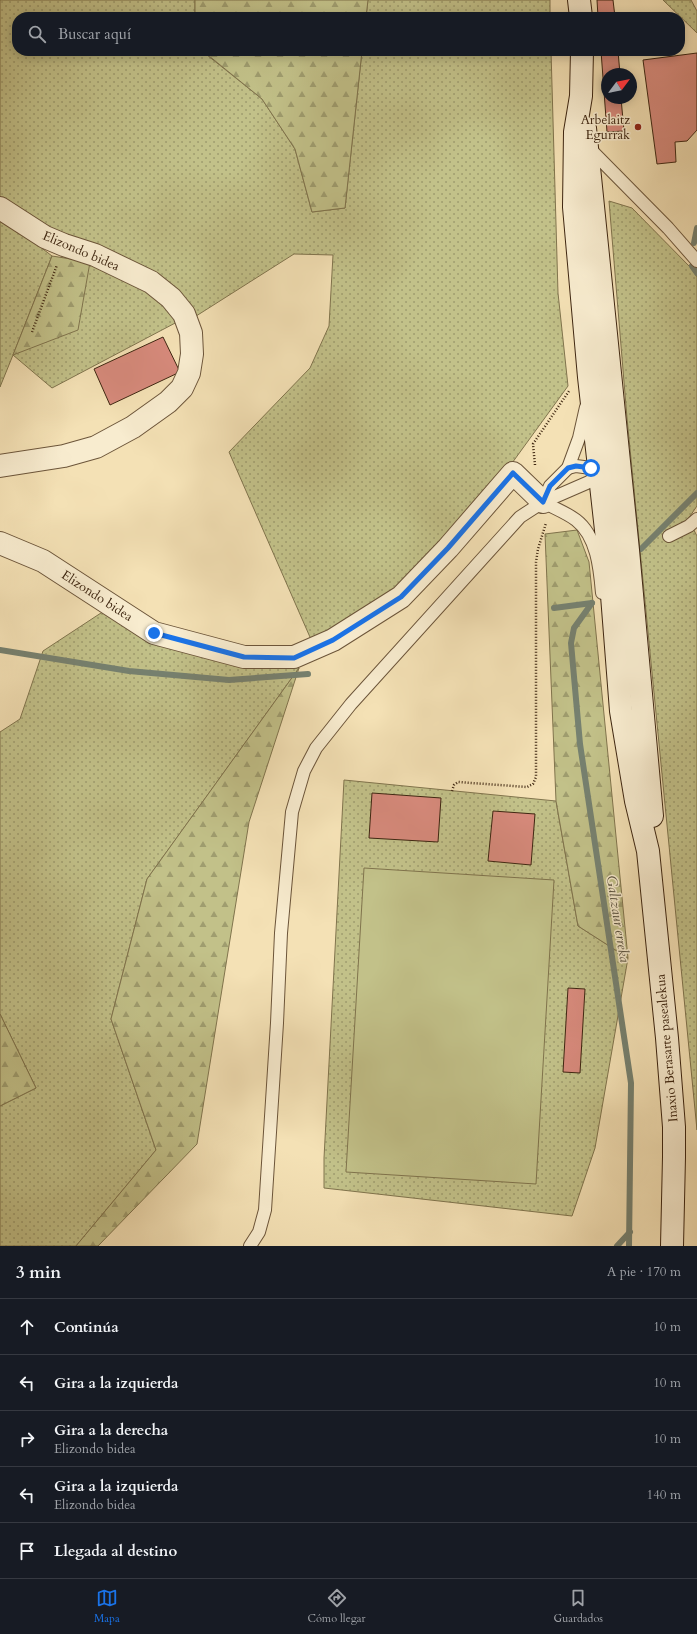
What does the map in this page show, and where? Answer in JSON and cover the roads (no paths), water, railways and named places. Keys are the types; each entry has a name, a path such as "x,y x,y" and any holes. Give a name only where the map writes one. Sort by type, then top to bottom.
{"main road":[{"path":"579,0 580,12"},
{"path":"582,56 580,96 575,132 574,207 589,376 605,466"},
{"path":"580,96 588,147 597,235 653,829 648,851"},
{"name":"Elizondo bidea","path":"0,208 45,237 95,255 151,282 171,298 184,314 191,333 192,354 189,373 182,388 154,414 116,437 96,447 64,456 0,466"},
{"path":"597,235 593,265 609,558 621,711 636,801 648,851"},
{"name":"Elizondo bidea","path":"0,543 43,561 154,633 244,657 294,658 333,640 401,597 448,548 513,473 545,512"},
{"path":"612,493 628,676 643,719"},
{"name":"Inaxio Berasarte pasealekua","path":"648,851 674,1127 672,1246"}],"lane":[{"path":"588,147 668,228 697,261"},
{"path":"545,512 550,486 568,468 580,438 586,411 589,376"},
{"path":"568,468 576,466 591,468 605,466"},
{"path":"605,466 612,493"},
{"path":"250,1246 259,1232 265,1210 281,933 292,812 304,771 316,748 366,688 520,517 545,512 590,482 605,466"},
{"path":"545,512 577,520 587,532 596,553 602,590 609,675 621,711"},
{"path":"669,536 689,526 697,519"}],"waterway":[{"name":"Galtzaur erreka","path":"694,243 697,228"},
{"name":"Galtzaur erreka","path":"692,266 697,273"},
{"name":"Galtzaur erreka","path":"641,549 697,493"},
{"name":"Galtzaur erreka","path":"592,603 574,628 571,643 580,744 631,1083 629,1246"},
{"path":"554,608 592,603"},
{"path":"0,650 129,671 229,680 308,674"},
{"path":"617,1246 630,1232"}],"place":[{"name":"Arbelaitz Egurrak","path":"638,127"}]}
